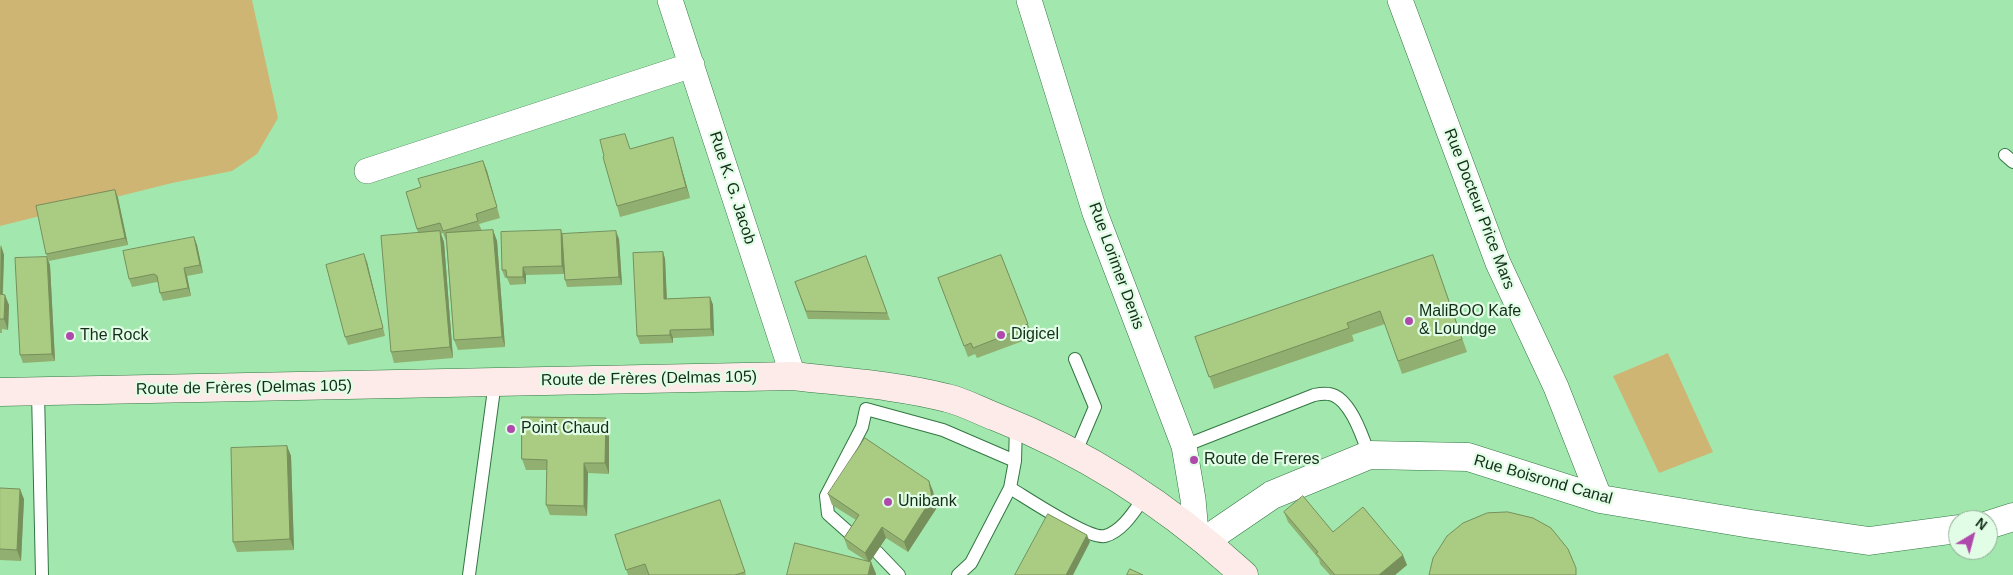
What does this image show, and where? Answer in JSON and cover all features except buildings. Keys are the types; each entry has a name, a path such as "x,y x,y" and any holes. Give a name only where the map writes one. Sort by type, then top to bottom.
{"main road":[{"name":"Route de Frères (Delmas 105)","path":"0,392 793,376 867,397 948,398 1016,425 1075,454 1125,482 1201,536 1244,575"}],"street":[{"name":"Rue K. G. Jacob","path":"670,0 793,376"},
{"name":"Rue Lorimer Denis","path":"1029,0 1095,213 1184,446 1201,536"},
{"name":"Rue Docteur Price Mars","path":"1400,0 1498,263 1556,387 1600,499"},
{"path":"367,172 692,66"},
{"name":"Rue Boisrond Canal","path":"1201,536 1272,495 1369,455 1468,457 1600,499 1869,541 1948,530"},
{"path":"1998,522 2013,517"}],"lane":[{"path":"1075,359 1095,407 1075,454"},
{"path":"469,575 495,382"},
{"path":"38,392 42,575"},
{"path":"1184,446 1314,395 1328,393 1342,400 1360,428 1369,455"},
{"path":"855,538 828,514 826,496 862,427 867,397 1016,461"},
{"path":"958,575 971,563 1010,488 1016,461 1016,425"},
{"path":"1010,488 1070,524 1095,536 1104,536 1113,532 1126,521 1145,496"},
{"path":"877,552 899,575"}],"shaded area":[{"path":"0,0 252,0 278,118 257,154 232,171 172,183 0,226"},
{"path":"1668,353 1713,452 1659,473 1613,376"}],"place":[{"name":"MaliBOO Kafe & Loundge","path":"1409,321"},
{"name":"Digicel","path":"1001,335"},
{"name":"The Rock","path":"70,336"},
{"name":"Point Chaud","path":"511,429"},
{"name":"Route de Freres","path":"1194,460"},
{"name":"Unibank","path":"888,502"}]}
